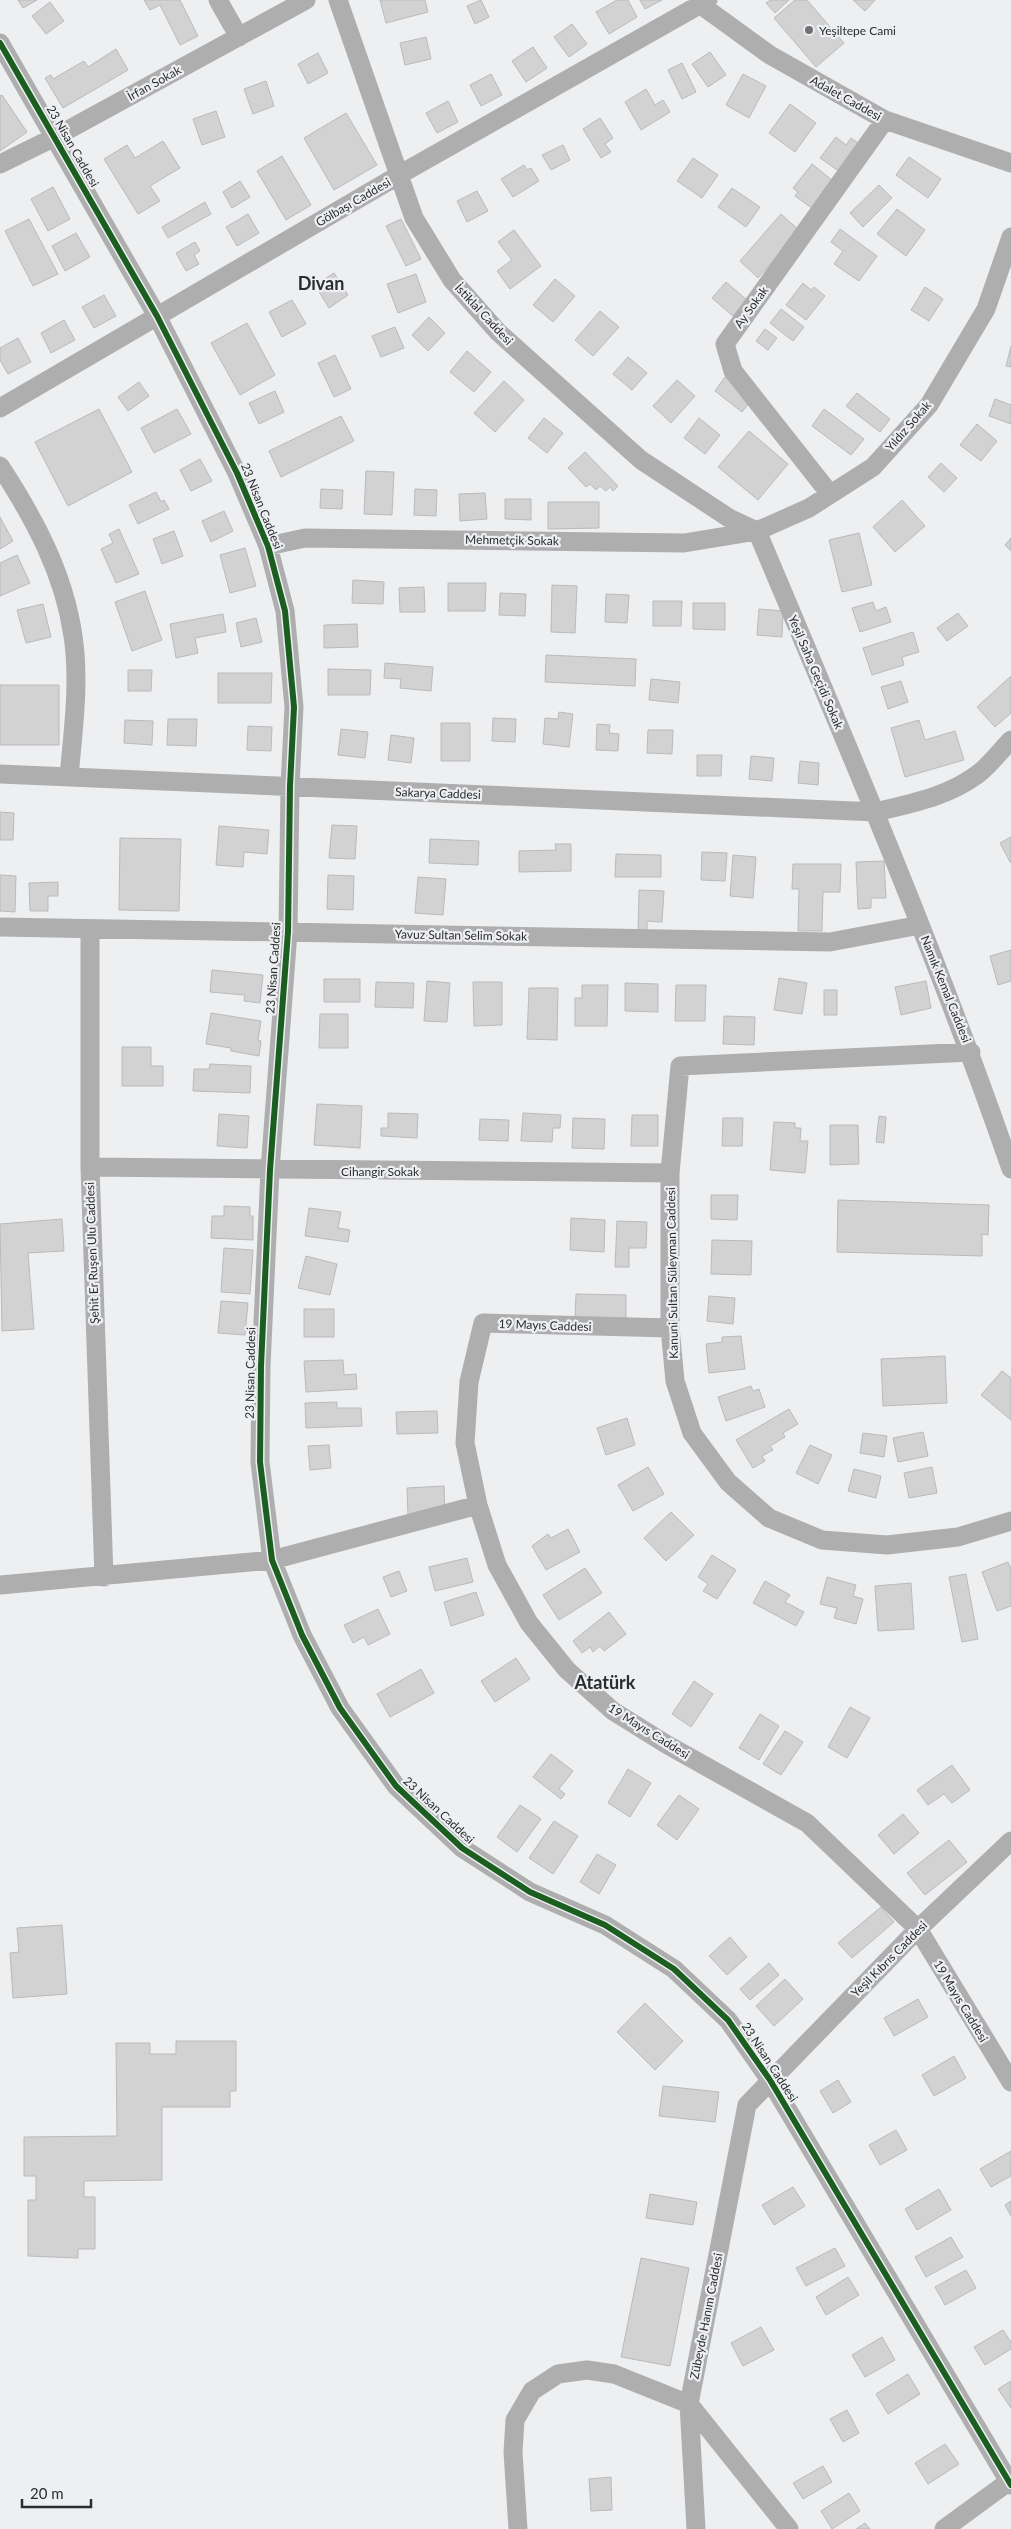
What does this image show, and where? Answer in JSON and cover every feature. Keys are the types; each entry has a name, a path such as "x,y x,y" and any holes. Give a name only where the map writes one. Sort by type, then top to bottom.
{"street":[{"path":"218,0 239,37"},
{"name":"İrfan Sokak","path":"0,164 55,138 306,0"},
{"name":"İstiklal Caddesi","path":"338,0 414,218 452,280 498,332 641,460 729,518 757,531"},
{"name":"Gölbaşı Caddesi","path":"0,408 399,175 702,2"},
{"name":"Adalet Caddesi","path":"702,2 770,55 885,120 1011,163"},
{"name":"23 Nisan Caddesi","path":"0,43 157,316 237,472 268,546 285,611 294,707 290,786 288,932 270,1170 261,1366 260,1462 272,1560 302,1635 340,1708 396,1786 462,1848 530,1892 605,1925 674,1969 728,2020 770,2080 1010,2482"},
{"name":"Ay Sokak","path":"830,494 733,371 725,344 885,120"},
{"name":"Yıldız Sokak","path":"757,531 809,508 873,467 929,406 986,309 1011,237"},
{"path":"0,466 27,508 56,568 73,636 76,700 69,777"},
{"name":"Mehmetçik Sokak","path":"268,546 305,538 684,543 757,531"},
{"name":"Yeşil Saha Geçidi Sokak","path":"757,531 876,812"},
{"name":"Sakarya Caddesi","path":"0,774 876,812 931,799 958,787 979,773 1011,740"},
{"name":"Namık Kemal Caddesi","path":"876,812 970,1052 1011,1169"},
{"name":"Yavuz Sultan Selim Sokak","path":"0,927 830,942 920,925"},
{"name":"Şehit Er Ruşen Ulu Caddesi","path":"90,929 90,1167 104,1577"},
{"name":"Kanuni Sultan Süleyman Caddesi","path":"970,1052 680,1066 670,1173 670,1328 675,1382 692,1432 728,1482 768,1518 822,1540 887,1545 958,1537 1011,1521"},
{"name":"Cihangir Sokak","path":"90,1167 670,1173"},
{"name":"19 Mayıs Caddesi","path":"670,1328 483,1323 469,1382 465,1443 478,1505 497,1565 528,1623 567,1670 613,1711 666,1744 807,1823 918,1929 1011,2082"},
{"path":"0,1585 104,1577 272,1560 478,1505"},
{"name":"Yeşil Kıbrıs Caddesi","path":"770,2080 918,1929 1011,1841"},
{"name":"Zübeyde Hanım Caddesi","path":"696,2529 689,2404 747,2105 770,2080"},
{"path":"518,2529 513,2452 515,2420 532,2391 558,2374 587,2370 614,2374 689,2404 789,2529"},
{"path":"944,2529 1010,2482"}],"building":[{"path":"18,0 37,0 23,8"},
{"path":"144,0 180,0 198,36 180,45 160,5 150,10"},
{"path":"380,0 425,0 428,12 386,23"},
{"path":"481,0 489,17 475,24 467,6"},
{"path":"617,0 628,0 637,17 609,34 596,12"},
{"path":"640,0 662,0 645,9"},
{"path":"770,0 789,0 775,13 766,3"},
{"name":"Yeşiltepe Cami","path":"795,0 807,0 844,43 816,67 774,18"},
{"path":"853,0 875,0 865,11"},
{"path":"50,2 64,21 46,34 32,16"},
{"path":"572,24 587,44 569,57 554,37"},
{"path":"426,37 431,59 405,65 400,43"},
{"path":"533,47 547,68 526,82 512,61"},
{"path":"116,49 128,70 63,108 45,78 51,75 53,79 84,61 88,67"},
{"path":"710,52 726,75 708,87 692,64"},
{"path":"318,53 328,73 308,84 298,64"},
{"path":"682,63 696,92 682,99 668,70"},
{"path":"491,74 502,95 481,106 470,85"},
{"path":"743,74 766,86 749,118 726,105"},
{"path":"266,81 274,106 253,114 244,89"},
{"path":"646,89 655,105 663,100 670,112 641,130 625,102"},
{"path":"2,95 27,132 0,151 0,96"},
{"path":"448,101 458,122 437,133 426,113"},
{"path":"790,104 816,123 795,152 769,133"},
{"path":"216,111 225,137 202,145 193,119"},
{"path":"346,113 377,165 334,190 304,138"},
{"path":"600,118 613,138 605,144 611,152 601,158 583,129"},
{"path":"836,137 846,145 851,138 864,147 843,174 820,158"},
{"path":"163,141 180,168 150,186 160,201 138,214 104,159 127,145 135,158"},
{"path":"563,145 570,160 551,170 542,155"},
{"path":"282,156 311,205 286,220 257,171"},
{"path":"909,157 941,179 928,198 896,175"},
{"path":"693,158 718,175 702,198 677,181"},
{"path":"812,164 832,180 816,211 795,196 798,192 793,188"},
{"path":"524,165 527,170 531,168 539,181 513,197 501,179"},
{"path":"240,181 250,197 232,208 223,192"},
{"path":"879,185 892,198 863,227 850,213"},
{"path":"53,187 70,219 48,231 31,199"},
{"path":"732,188 760,207 746,227 718,207"},
{"path":"477,191 488,211 467,222 457,201"},
{"path":"205,202 211,214 168,238 162,227"},
{"path":"897,209 925,230 906,256 877,234"},
{"path":"248,214 259,233 237,246 226,227"},
{"path":"781,214 800,231 758,278 740,261"},
{"path":"29,219 58,274 33,286 5,231"},
{"path":"401,219 421,259 406,266 386,226"},
{"path":"840,229 877,256 859,281 834,264 843,251 831,242"},
{"path":"514,230 541,266 510,289 497,271 512,260 498,242"},
{"path":"76,233 90,257 65,271 52,246"},
{"path":"195,242 200,251 194,255 199,264 186,271 176,253"},
{"path":"334,273 348,295 329,308 315,285"},
{"path":"416,274 426,302 398,313 387,284"},
{"path":"555,279 575,296 553,322 533,305"},
{"path":"726,282 747,300 733,316 712,298"},
{"path":"803,283 811,290 814,287 825,296 806,320 786,305"},
{"path":"925,287 943,299 929,321 911,310"},
{"path":"104,295 116,316 94,328 82,307"},
{"path":"292,300 306,324 282,337 269,312"},
{"path":"781,309 804,327 793,341 770,323"},
{"path":"600,311 619,327 593,356 575,340"},
{"path":"429,317 445,333 428,351 412,335"},
{"path":"64,320 75,340 51,353 41,333"},
{"path":"247,323 275,375 240,395 211,343"},
{"path":"395,327 404,348 381,357 372,336"},
{"path":"765,329 777,338 768,350 756,341"},
{"path":"18,338 31,362 8,374 0,360 0,348"},
{"path":"1011,346 1011,367 1006,366"},
{"path":"467,351 491,372 474,392 450,372"},
{"path":"335,355 351,389 334,397 318,363"},
{"path":"628,357 647,373 632,390 613,374"},
{"path":"725,377 753,398 742,412 715,391"},
{"path":"677,380 695,396 671,423 653,406"},
{"path":"504,381 524,400 495,432 474,413"},
{"path":"139,382 149,396 128,411 118,397"},
{"path":"275,391 284,412 259,424 249,403"},
{"path":"857,393 890,419 880,432 846,406"},
{"path":"995,399 1011,405 1011,424 989,416"},
{"path":"99,409 132,472 68,506 35,442"},
{"path":"177,409 191,434 154,453 141,428"},
{"path":"824,409 864,439 851,455 812,426"},
{"path":"341,416 354,441 281,477 269,451"},
{"path":"544,418 563,433 547,453 528,438"},
{"path":"699,418 720,435 705,454 684,438"},
{"path":"977,424 997,441 981,461 960,445"},
{"path":"749,431 788,464 758,500 718,467"},
{"path":"585,452 618,486 613,491 610,487 606,491 600,486 596,490 590,484 586,487 568,468"},
{"path":"200,459 212,481 191,491 180,470"},
{"path":"941,463 957,478 944,492 928,477"},
{"path":"366,471 394,472 392,515 364,514"},
{"path":"321,489 343,490 342,509 320,508"},
{"path":"415,489 437,490 436,516 414,515"},
{"path":"156,492 161,502 164,500 169,509 138,524 129,505"},
{"path":"485,493 487,519 460,521 459,494"},
{"path":"505,499 531,499 531,520 505,519"},
{"path":"902,500 925,526 895,552 873,527"},
{"path":"548,502 599,502 599,528 548,529"},
{"path":"224,511 233,531 211,542 202,521"},
{"path":"0,517 13,541 0,549"},
{"path":"119,529 139,574 116,583 101,549 113,543 109,534"},
{"path":"174,531 183,556 162,564 153,539"},
{"path":"859,533 872,585 842,592 829,540"},
{"path":"1011,538 1011,551 1005,545"},
{"path":"245,548 256,586 230,593 220,555"},
{"path":"17,555 30,583 0,596 0,563"},
{"path":"353,580 384,582 383,604 352,603"},
{"path":"448,583 486,583 485,611 448,611"},
{"path":"552,585 577,586 575,633 551,632"},
{"path":"424,587 425,612 400,612 399,588"},
{"path":"145,591 162,640 132,651 115,602"},
{"path":"500,593 526,594 525,616 499,615"},
{"path":"606,594 629,595 627,623 605,622"},
{"path":"653,601 682,601 681,626 653,626"},
{"path":"873,602 876,611 886,607 891,622 860,632 852,608"},
{"path":"693,603 725,603 725,630 693,629"},
{"path":"43,604 51,637 26,643 17,610"},
{"path":"759,609 783,611 782,637 757,635"},
{"path":"958,613 968,626 947,641 937,628"},
{"path":"223,614 226,632 195,638 198,653 176,658 170,624"},
{"path":"256,618 262,642 241,647 236,623"},
{"path":"357,624 358,647 324,648 324,625"},
{"path":"913,632 919,652 902,657 904,665 872,675 863,648"},
{"path":"546,655 636,659 635,686 545,682"},
{"path":"385,663 433,667 431,691 400,688 401,679 384,678"},
{"path":"328,669 371,670 370,695 328,695"},
{"path":"128,670 152,670 151,691 128,691"},
{"path":"218,673 272,673 271,703 218,703"},
{"path":"1011,676 1011,713 995,727 977,707"},
{"path":"651,679 680,682 678,703 649,700"},
{"path":"901,681 908,702 888,709 881,687"},
{"path":"0,685 59,685 59,745 0,745"},
{"path":"559,712 573,714 569,747 543,744 545,718 558,719"},
{"path":"493,718 516,719 515,742 492,741"},
{"path":"168,719 197,719 196,746 167,745"},
{"path":"125,720 153,721 152,745 124,743"},
{"path":"919,720 925,740 955,731 964,760 905,777 891,728"},
{"path":"441,723 470,723 470,761 441,761"},
{"path":"597,724 610,725 609,733 619,734 618,751 596,750"},
{"path":"248,726 272,727 271,751 247,750"},
{"path":"341,729 368,732 365,758 338,755"},
{"path":"648,730 673,730 672,754 647,753"},
{"path":"391,735 414,738 411,763 388,760"},
{"path":"697,755 722,755 721,776 697,776"},
{"path":"751,756 774,758 772,781 749,779"},
{"path":"800,761 819,763 818,785 798,783"},
{"path":"0,812 14,813 13,840 0,840"},
{"path":"332,825 357,826 355,859 329,858"},
{"path":"219,826 269,830 267,854 244,852 243,867 216,865"},
{"path":"1011,837 1011,862 1010,862 1000,843"},
{"path":"120,838 181,839 179,911 119,910"},
{"path":"430,839 479,841 478,865 429,863"},
{"path":"555,844 571,844 571,871 519,872 519,851 556,850"},
{"path":"702,852 727,853 725,881 701,880"},
{"path":"616,854 661,855 661,877 615,877"},
{"path":"733,855 756,857 753,898 730,896"},
{"path":"884,861 886,898 871,898 871,908 858,909 856,862"},
{"path":"793,864 841,864 840,892 823,892 822,931 798,931 799,889 792,889"},
{"path":"0,875 16,876 15,912 0,911"},
{"path":"328,875 354,876 353,910 327,909"},
{"path":"418,877 446,879 443,915 415,913"},
{"path":"58,882 58,896 48,896 48,911 30,911 29,883"},
{"path":"639,890 664,891 662,922 647,921 647,932 638,932"},
{"path":"1011,950 1011,981 998,985 990,956"},
{"path":"212,970 263,975 260,1003 244,1001 245,995 210,992"},
{"path":"779,978 807,983 802,1014 774,1010"},
{"path":"324,979 360,979 360,1002 324,1002"},
{"path":"427,981 450,983 447,1022 424,1021"},
{"path":"926,981 931,1008 901,1015 895,987"},
{"path":"376,982 414,983 413,1008 375,1007"},
{"path":"473,982 502,982 502,1025 474,1026"},
{"path":"625,983 658,984 658,1012 625,1011"},
{"path":"582,985 608,985 607,1026 575,1026 575,998 582,998"},
{"path":"676,985 706,985 705,1021 675,1021"},
{"path":"529,988 558,988 557,1040 527,1039"},
{"path":"824,990 837,990 837,1015 824,1015"},
{"path":"211,1013 261,1021 258,1040 261,1041 259,1056 231,1051 231,1048 206,1044"},
{"path":"320,1014 348,1014 348,1048 319,1048"},
{"path":"724,1016 755,1017 754,1045 723,1044"},
{"path":"122,1047 151,1047 151,1066 163,1066 163,1086 122,1086"},
{"path":"210,1064 251,1066 250,1093 193,1091 194,1069 209,1069"},
{"path":"317,1104 362,1106 360,1148 314,1145"},
{"path":"388,1113 418,1114 417,1138 381,1136 381,1128 388,1128"},
{"path":"523,1113 561,1115 560,1128 553,1128 552,1142 521,1141"},
{"path":"219,1114 249,1116 247,1148 217,1146"},
{"path":"632,1115 658,1115 658,1146 631,1146"},
{"path":"879,1116 886,1117 884,1143 876,1142"},
{"path":"573,1118 605,1119 604,1149 572,1148"},
{"path":"723,1118 743,1118 742,1146 722,1146"},
{"path":"480,1119 509,1120 508,1141 479,1140"},
{"path":"774,1122 795,1123 795,1128 801,1128 800,1141 808,1141 805,1173 770,1170"},
{"path":"830,1125 858,1125 859,1164 830,1165"},
{"path":"711,1195 738,1195 737,1220 711,1219"},
{"path":"838,1200 989,1205 988,1235 982,1234 982,1256 837,1252"},
{"path":"224,1206 250,1207 250,1216 253,1216 253,1240 211,1238 212,1216 224,1216"},
{"path":"309,1208 341,1212 338,1228 350,1230 348,1242 305,1236"},
{"path":"571,1218 605,1220 604,1252 570,1250"},
{"path":"62,1219 64,1251 28,1253 34,1329 2,1331 0,1224"},
{"path":"617,1221 647,1222 646,1248 629,1248 629,1267 615,1267"},
{"path":"712,1240 752,1241 751,1275 711,1274"},
{"path":"224,1248 253,1250 250,1294 221,1292"},
{"path":"306,1256 337,1264 330,1295 298,1288"},
{"path":"576,1294 626,1295 626,1320 575,1318"},
{"path":"709,1296 735,1298 733,1324 707,1321"},
{"path":"221,1301 248,1303 245,1335 218,1333"},
{"path":"304,1309 334,1309 334,1337 304,1337"},
{"path":"741,1336 745,1369 709,1373 706,1344 722,1342 722,1337"},
{"path":"945,1356 947,1403 883,1406 881,1359"},
{"path":"343,1360 344,1375 356,1374 357,1389 306,1392 304,1361"},
{"path":"1002,1371 1011,1378 1011,1420 981,1395"},
{"path":"751,1386 753,1391 759,1389 765,1407 726,1421 718,1397"},
{"path":"337,1402 337,1408 361,1408 362,1426 306,1428 305,1403"},
{"path":"789,1409 798,1424 783,1433 785,1437 770,1446 773,1450 762,1456 765,1461 753,1468 736,1440"},
{"path":"437,1411 438,1433 397,1434 396,1412"},
{"path":"627,1418 635,1445 606,1455 597,1428"},
{"path":"923,1432 928,1456 898,1462 893,1438"},
{"path":"863,1433 887,1436 884,1457 860,1453"},
{"path":"329,1445 331,1468 310,1470 308,1446"},
{"path":"810,1445 832,1455 818,1484 796,1473"},
{"path":"648,1467 664,1494 633,1511 618,1485"},
{"path":"932,1467 937,1493 909,1498 904,1473"},
{"path":"854,1469 881,1476 876,1498 848,1491"},
{"path":"444,1486 445,1513 408,1516 407,1488"},
{"path":"671,1512 694,1535 666,1561 644,1538"},
{"path":"568,1529 580,1552 546,1570 532,1546 548,1534 551,1538"},
{"path":"712,1555 736,1570 717,1599 703,1591 708,1584 698,1577"},
{"path":"467,1558 473,1582 435,1591 429,1567"},
{"path":"1008,1562 1011,1569 1011,1606 997,1611 982,1572"},
{"path":"585,1568 602,1593 559,1620 543,1595"},
{"path":"399,1571 407,1591 391,1597 383,1577"},
{"path":"966,1574 978,1639 962,1642 949,1577"},
{"path":"827,1577 856,1585 853,1596 863,1599 856,1624 834,1618 837,1608 820,1604"},
{"path":"765,1581 790,1595 785,1602 804,1612 796,1626 753,1603"},
{"path":"911,1583 914,1629 878,1631 875,1586"},
{"path":"476,1592 484,1615 451,1626 444,1602"},
{"path":"378,1609 390,1634 368,1645 364,1637 353,1643 344,1625"},
{"path":"609,1612 626,1634 604,1651 600,1646 593,1652 590,1647 582,1653 573,1641"},
{"path":"516,1658 530,1679 495,1702 481,1681"},
{"path":"421,1669 434,1693 390,1717 377,1694"},
{"path":"694,1681 713,1694 691,1727 672,1714"},
{"path":"850,1707 870,1718 847,1758 828,1747"},
{"path":"760,1714 779,1726 759,1760 739,1748"},
{"path":"785,1731 803,1742 781,1775 763,1764"},
{"path":"551,1754 573,1771 559,1789 565,1794 561,1799 533,1777"},
{"path":"952,1765 970,1790 952,1803 944,1794 928,1805 917,1790"},
{"path":"628,1769 651,1783 630,1817 608,1803"},
{"path":"679,1795 699,1809 677,1840 657,1825"},
{"path":"520,1805 541,1819 517,1852 497,1837"},
{"path":"903,1814 919,1833 894,1854 878,1835"},
{"path":"554,1821 578,1836 553,1874 529,1858"},
{"path":"949,1840 967,1862 925,1895 907,1873"},
{"path":"597,1854 616,1865 599,1894 580,1882"},
{"path":"881,1907 894,1922 852,1958 838,1943"},
{"path":"62,1925 67,1994 13,1998 10,1953 19,1952 17,1928"},
{"path":"730,1937 747,1957 727,1975 709,1956"},
{"path":"769,1963 779,1975 750,2000 740,1989"},
{"path":"785,1979 803,1999 774,2026 756,2006"},
{"path":"918,1999 928,2017 894,2036 884,2018"},
{"path":"645,2003 683,2041 655,2070 617,2032"},
{"path":"176,2041 236,2041 236,2091 230,2091 230,2107 162,2107 162,2180 84,2181 84,2197 95,2197 95,2249 78,2249 78,2258 28,2256 28,2200 36,2200 36,2176 24,2176 24,2137 117,2136 116,2043 150,2043 150,2054 176,2054"},
{"path":"954,2056 966,2078 934,2096 922,2075"},
{"path":"838,2080 851,2102 833,2113 820,2091"},
{"path":"663,2086 719,2092 715,2122 659,2116"},
{"path":"896,2130 907,2150 880,2165 869,2145"},
{"path":"1011,2151 1011,2176 991,2187 980,2169"},
{"path":"793,2187 805,2206 774,2225 762,2205"},
{"path":"939,2189 951,2210 917,2230 905,2209"},
{"path":"650,2194 697,2202 693,2225 646,2218"},
{"path":"1011,2201 1011,2216 1005,2205"},
{"path":"951,2237 963,2257 926,2277 915,2257"},
{"path":"835,2248 845,2266 806,2286 796,2268"},
{"path":"641,2258 689,2268 670,2366 621,2357"},
{"path":"966,2270 976,2288 945,2305 935,2287"},
{"path":"848,2277 859,2295 826,2315 816,2297"},
{"path":"761,2327 774,2350 743,2366 731,2343"},
{"path":"1003,2330 1011,2342 1011,2349 985,2365 974,2347"},
{"path":"882,2337 895,2360 865,2377 852,2355"},
{"path":"908,2374 920,2394 888,2414 876,2394"},
{"path":"1011,2381 1011,2408 998,2389"},
{"path":"847,2410 859,2433 843,2442 830,2419"},
{"path":"945,2444 959,2464 928,2484 915,2463"},
{"path":"823,2466 832,2482 803,2499 793,2483"},
{"path":"611,2477 612,2510 591,2511 589,2479"},
{"path":"849,2493 860,2511 832,2529 821,2511"},
{"path":"865,2523 870,2529 856,2529"}],"cycle path":[{"path":"0,43 157,316 237,473 268,546 285,611 294,707 290,786 288,932 270,1170 261,1366 260,1462 272,1560 302,1635 340,1708 396,1786 462,1848 530,1892 605,1925 674,1969 728,2020 770,2080 1011,2485"}],"place":[{"name":"Yeşiltepe Cami","path":"809,30"}],"district":[{"name":"Divan","path":"321,283"},
{"name":"Atatürk","path":"605,1682"}]}
